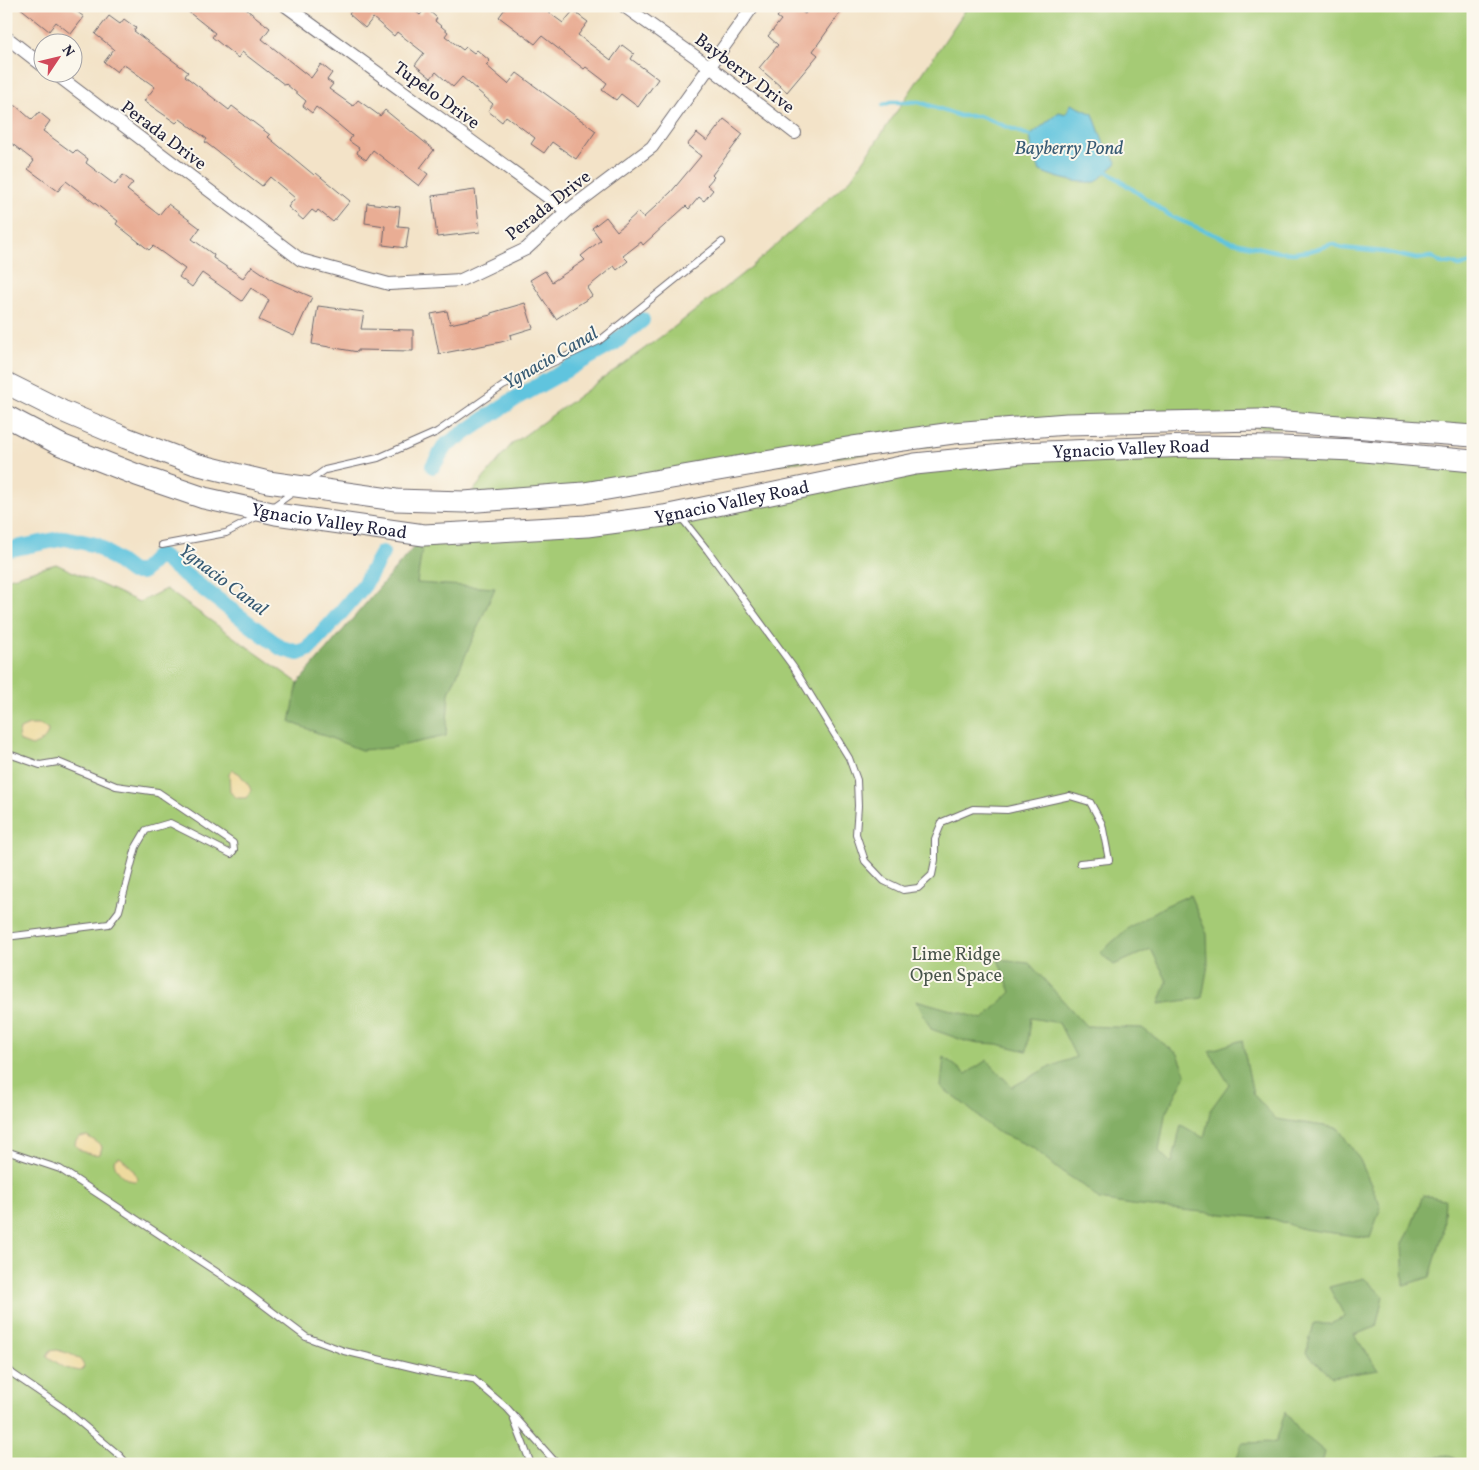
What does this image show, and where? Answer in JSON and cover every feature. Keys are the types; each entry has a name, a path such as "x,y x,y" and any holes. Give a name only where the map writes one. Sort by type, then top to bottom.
{"highway":[{"name":"Ygnacio Valley Road","path":"6,383 62,411 195,464 268,482 396,500 464,502 584,493 862,446 954,433 1067,424 1259,420 1473,436"},
{"name":"Ygnacio Valley Road","path":"6,416 62,445 137,475 204,498 266,512 424,535 587,526 678,513 915,464 1022,453 1188,446 1281,446 1353,450 1473,461"}],"street":[{"name":"Tupelo Drive","path":"286,6 567,211"},
{"name":"Bayberry Drive","path":"624,6 710,67 795,134"},
{"name":"Perada Drive","path":"66,82 301,260 388,284 461,280 526,249 567,211 652,147 754,6"},
{"path":"6,37 32,56"}],"lane":[{"path":"162,545 226,534 266,512 325,470 378,458 437,432 503,386 599,341 722,242"},
{"path":"678,513 794,668 849,758 857,780 856,834 865,861 884,881 903,890 918,888 932,876 935,860 935,839 942,822 957,815 973,809 1007,810 1070,796 1090,802 1102,824 1110,860 1080,863"},
{"path":"6,753 40,765 58,762 116,786 158,792 233,844 234,850 231,854 170,823 146,830 136,847 119,911 109,924 6,937"},
{"path":"6,1151 60,1170 241,1288 306,1337 344,1351 436,1373 473,1379 508,1408 557,1464"},
{"path":"6,1368 63,1408 128,1464"},
{"path":"508,1408 518,1427 531,1464"}],"green space":[{"path":"968,6 1473,6 1473,436 1132,422 464,502 511,445 673,328 750,268 851,179"},
{"name":"Lime Ridge Open Space","path":"1102,449 1473,461 1473,1464 6,1464 6,579 56,564 139,602 166,589 390,748 424,535 587,526 915,464"},
{"path":"424,535 417,583 495,588 449,693 446,736 391,748 361,750 290,722 298,683"},
{"path":"1190,895 1207,934 1208,965 1202,998 1159,1004 1167,981 1151,949 1114,965 1100,953 1128,928 1165,906"},
{"path":"998,960 1029,963 1086,1026 1142,1028 1178,1054 1186,1074 1165,1116 1159,1151 1172,1164 1181,1125 1204,1138 1211,1109 1229,1084 1209,1051 1242,1040 1253,1094 1276,1119 1338,1128 1360,1160 1381,1207 1370,1238 1303,1229 1273,1219 1099,1200 1084,1186 1058,1169 1034,1148 995,1131 941,1087 944,1057 966,1074 987,1060 1012,1087 1047,1068 1076,1057 1059,1023 1031,1018 1027,1051 997,1044 968,1042 931,1029 916,1000 983,1019 1011,992"},
{"path":"1423,1195 1445,1199 1443,1233 1430,1277 1404,1285 1402,1243 1411,1227"},
{"path":"1364,1278 1383,1296 1376,1327 1354,1335 1379,1370 1332,1377 1306,1353 1314,1324 1330,1324 1345,1317 1329,1287"},
{"path":"1285,1412 1302,1433 1325,1452 1322,1464 1235,1464 1242,1443 1276,1442"},
{"path":"1449,1456 1466,1464 1401,1464 1418,1458"}],"sand":[{"path":"29,725 41,725 48,730 45,738 32,746 21,742 18,737 20,729"},
{"path":"233,770 240,774 250,787 251,792 246,798 237,798 230,792 229,774"},
{"path":"87,1136 100,1144 102,1147 100,1154 86,1153 75,1145 76,1140 80,1137"},
{"path":"120,1157 131,1167 138,1178 136,1181 128,1180 116,1168 114,1160"},
{"path":"57,1350 77,1358 83,1363 84,1367 80,1371 65,1368 47,1356 50,1351"}],"water":[{"name":"Bayberry Pond","path":"1071,104 1093,114 1104,144 1117,163 1096,182 1067,180 1040,171 1032,150 1030,136 1059,112 1066,114"}],"building":[{"path":"18,6 70,6 84,17 73,32 68,32 56,22 49,31"},
{"path":"181,6 242,6 270,28 262,39 311,78 321,64 332,73 327,80 333,84 329,89 353,106 358,100 380,116 385,110 434,150 420,168 428,174 419,186 373,150 366,160 357,153 359,148 349,141 352,136 339,125 316,107 312,113 303,106 306,101 242,52 238,58 212,37 215,33"},
{"path":"355,6 409,6 420,15 426,8 437,18 435,21 448,32 445,36 463,50 466,47 474,53 477,50 490,61 486,65 508,84 517,73 596,131 576,159 552,142 544,153 531,144 535,138 506,116 502,122 488,111 493,104 462,77 453,87 436,72 431,78 415,65 424,53 397,32 394,36 373,18 365,28 349,14"},
{"path":"507,6 540,6 563,23 573,11 588,22 578,35 611,60 622,45 634,54 631,59 658,79 638,107 621,94 616,100 602,90 607,83 586,67 584,69 542,36 535,44 499,17"},
{"path":"786,6 794,6 805,14 811,6 845,6 813,51 818,55 787,92 759,68 778,45 768,36 781,20 777,17"},
{"path":"109,16 120,24 124,19 136,28 134,31 188,72 185,76 229,110 232,106 270,135 268,137 314,175 316,173 350,201 333,222 318,210 316,213 312,210 303,220 288,207 295,198 270,177 262,186 205,142 207,139 180,119 176,123 144,101 155,87 123,64 117,72 104,62 114,49 95,34"},
{"path":"15,105 32,120 39,112 50,121 43,131 73,153 76,150 88,159 86,163 115,185 123,175 133,183 127,190 159,215 168,204 200,228 192,239 214,255 213,258 243,278 252,266 274,281 312,297 294,336 259,320 269,300 251,288 242,301 202,273 192,287 179,277 185,269 153,246 149,250 116,224 118,221 66,181 58,191 28,169 34,161 6,139 6,116"},
{"path":"724,119 743,134 712,175 714,177 707,185 713,190 704,201 699,197 689,209 686,206 643,245 641,242 623,256 628,261 617,270 614,266 587,288 592,296 556,319 530,280 545,271 552,282 585,260 581,256 601,240 592,228 606,217 617,231 638,212 643,218 671,192 701,156 687,145 697,133 707,141"},
{"path":"475,190 480,232 437,237 432,196"},
{"path":"367,203 400,207 398,226 409,227 406,248 383,245 385,226 365,223"},
{"path":"525,303 533,328 510,335 511,339 501,342 439,354 431,314 447,311 450,324 491,315 491,313"},
{"path":"318,306 364,312 361,329 413,330 413,351 358,350 358,352 312,344"}],"waterway":[{"path":"883,105 891,102 919,102 960,116 979,116 1030,136"},
{"path":"1108,172 1172,217 1230,241 1279,252 1309,251 1333,244 1342,248 1384,252 1417,259 1431,257 1443,264 1452,263 1459,266 1473,263"},
{"name":"Ygnacio Canal","path":"433,466 445,446 513,400 614,343 642,320"},
{"name":"Ygnacio Canal","path":"6,550 65,538 96,545 132,572 142,572 159,555 281,648 298,653 308,649 364,585 382,553"}]}
